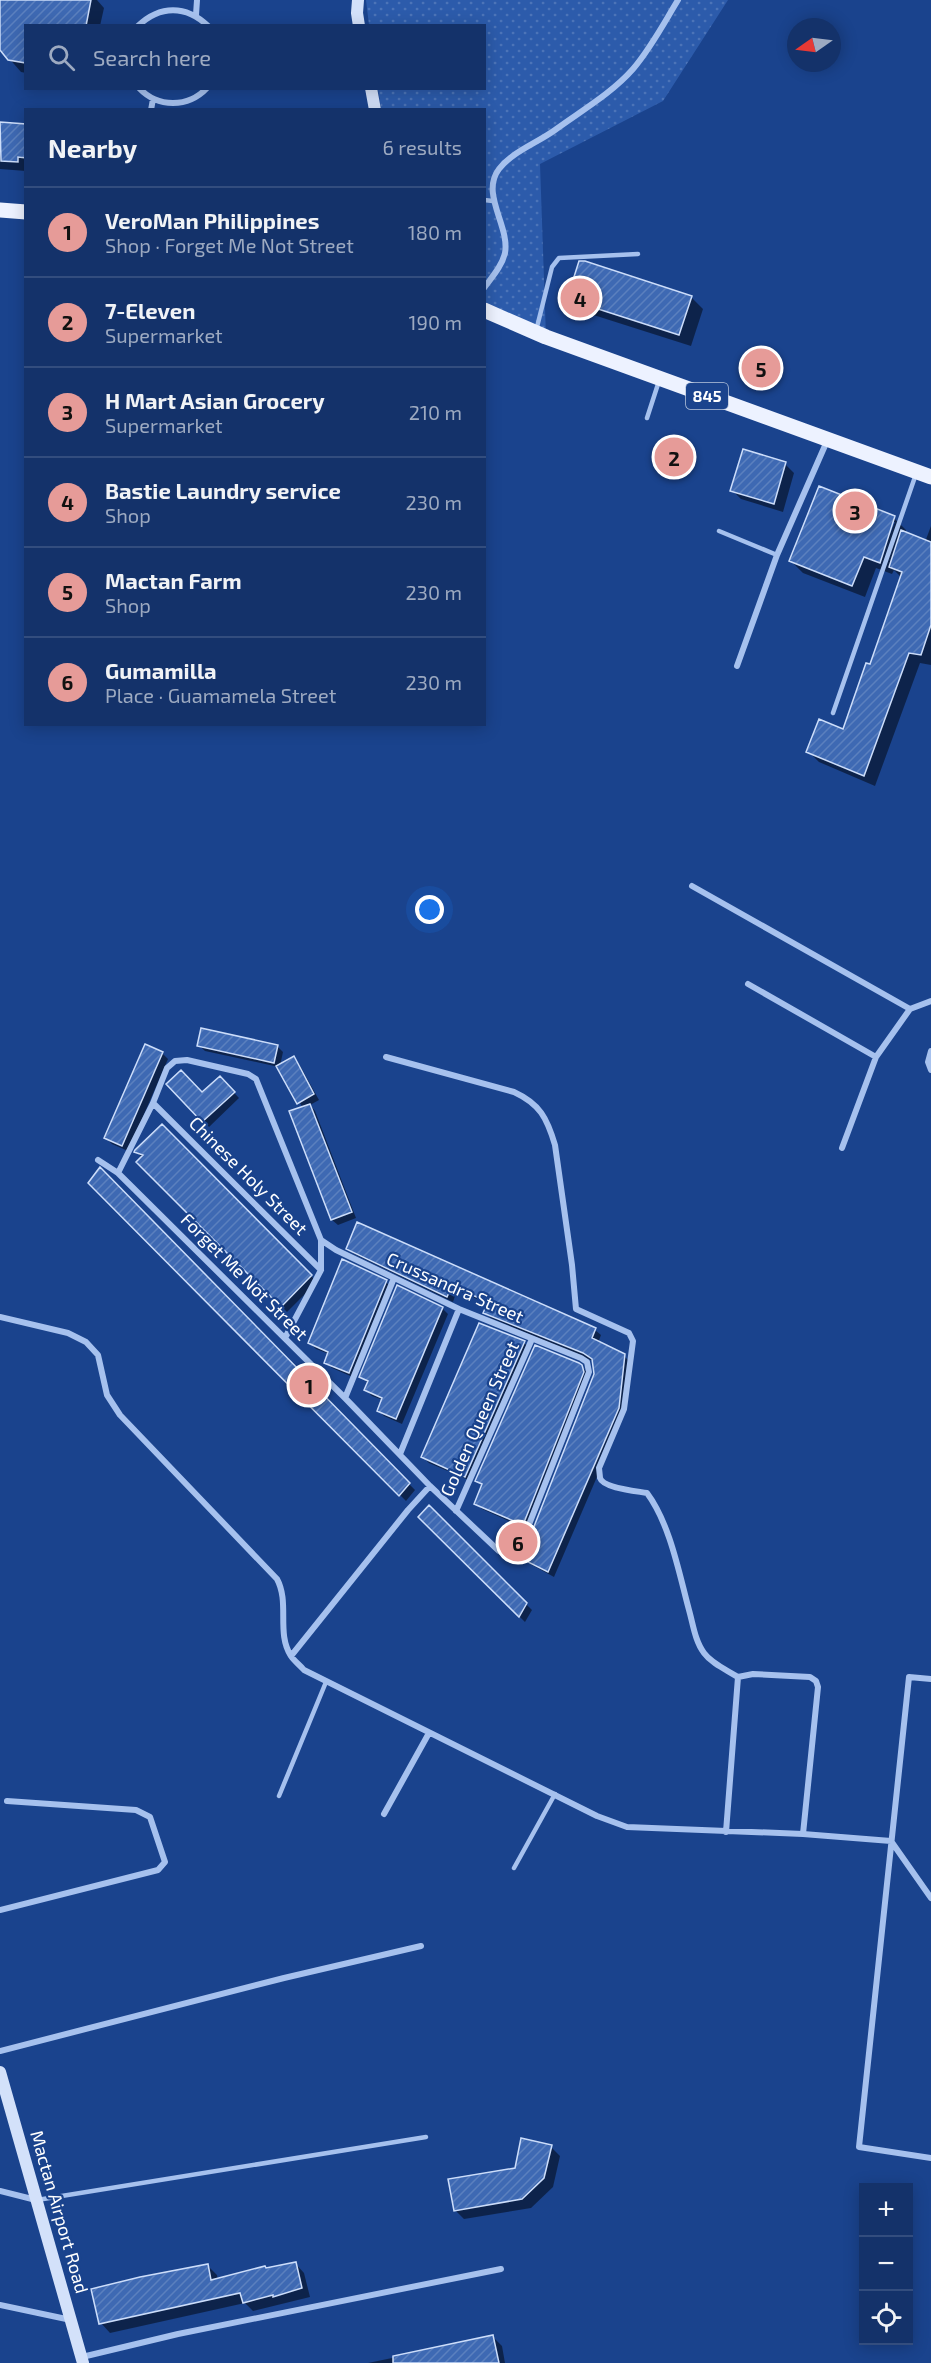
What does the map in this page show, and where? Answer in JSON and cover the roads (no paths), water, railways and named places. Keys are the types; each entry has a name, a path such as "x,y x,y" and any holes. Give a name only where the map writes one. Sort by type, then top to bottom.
{"main road":[{"path":"358,0 359,24"},
{"path":"371,90 375,108"},
{"path":"0,210 24,212"},
{"name":"845","path":"486,311 536,332 924,474"},
{"name":"Mactan Airport Road","path":"0,2072 82,2360"}],"street":[{"path":"174,9 175,0"},
{"path":"196,15 197,0"},
{"path":"486,285 505,252 506,236 493,201 497,171 507,161 583,110 632,71 645,55 678,0"},
{"path":"140,24 147,17 160,11 174,9 196,15 206,24"},
{"path":"142,90 153,99 179,106 204,90"},
{"path":"152,108 153,99"},
{"path":"737,666 777,555 827,440"},
{"path":"692,886 910,1009"},
{"path":"748,984 876,1057"},
{"path":"843,1148 876,1057 910,1009 931,1001"},
{"path":"931,1051 928,1062 931,1070"},
{"path":"386,1057 514,1092 529,1099 541,1112 550,1128 555,1145 573,1265 576,1309 628,1333 633,1341 624,1408 599,1468 600,1478 603,1483 612,1486 647,1493 655,1504 674,1555 697,1639 704,1654 738,1677 753,1674 794,1676 810,1677 816,1681 818,1688 803,1834"},
{"path":"117,1173 153,1103 167,1068 175,1061 187,1060 248,1074 256,1079 321,1240 321,1270 285,1338"},
{"name":"Chinese Holy Street","path":"153,1103 321,1270"},
{"name":"Forget Me Not Street","path":"98,1160 117,1173 285,1338 430,1486 499,1551 508,1556 517,1555 521,1546"},
{"name":"Crussandra Street","path":"321,1240 459,1309 587,1362 589,1372 521,1546"},
{"path":"345,1398 394,1278"},
{"path":"400,1454 459,1309"},
{"path":"0,1317 68,1333 86,1342 98,1355 107,1395 120,1415 277,1579 283,1594 284,1641 291,1656 304,1670 597,1816 627,1827 803,1834 891,1841"},
{"name":"Golden Queen Street","path":"456,1511 532,1339"},
{"path":"291,1656 408,1510 430,1486"},
{"path":"726,1832 738,1677"},
{"path":"931,1679 909,1677 859,2148 931,2158"},
{"path":"384,1814 429,1733"},
{"path":"0,1910 158,1870 165,1862 150,1817 136,1810 7,1801"},
{"path":"891,1841 931,1898"},
{"path":"0,2051 284,1978 421,1946"},
{"path":"0,2191 37,2200"},
{"path":"82,2360 178,2334 501,2269"},
{"path":"0,2305 71,2321"}],"lane":[{"path":"486,200 493,201"},
{"path":"536,332 552,267 559,258 638,254"},
{"path":"647,418 660,378"},
{"path":"833,713 924,474"},
{"path":"719,531 777,555"},
{"path":"279,1796 326,1682"},
{"path":"514,1868 555,1794"},
{"path":"37,2200 426,2137"}],"place":[{"name":"Bastie Laundry service","path":"580,298"},
{"name":"Mactan Farm","path":"761,368"},
{"name":"7-Eleven","path":"674,457"},
{"name":"H Mart Asian Grocery","path":"855,511"},
{"name":"VeroMan Philippines","path":"309,1385"},
{"name":"Gumamilla","path":"518,1542"}]}
